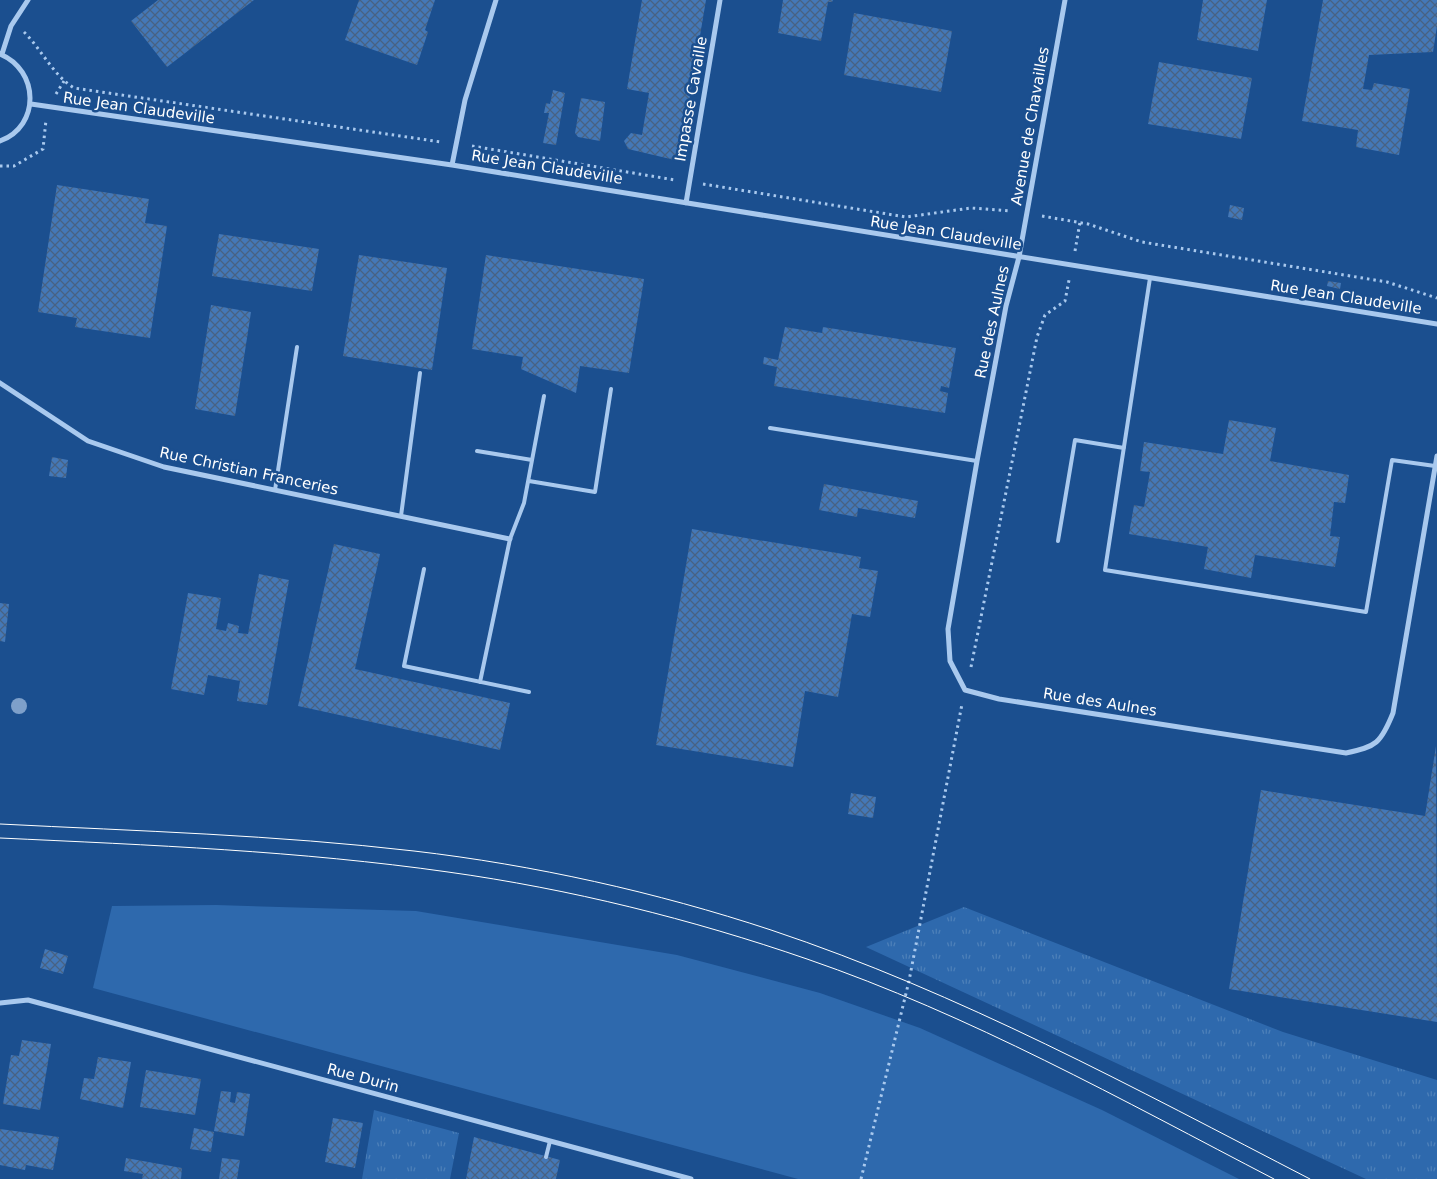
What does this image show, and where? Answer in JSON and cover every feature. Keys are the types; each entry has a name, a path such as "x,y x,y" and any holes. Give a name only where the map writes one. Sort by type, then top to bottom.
{"street":[{"path":"0,141 16,132 23,124 31,104 30,89 25,74 15,62 1,54 11,26 28,0"},
{"name":"Rue Jean Claudeville","path":"452,165 465,100 496,0"},
{"name":"Impasse Cavaille","path":"686,203 720,0"},
{"name":"Avenue de Chavailles","path":"1019,257 1065,0"},
{"name":"Rue Jean Claudeville","path":"31,104 452,165 1437,324"},
{"name":"Rue des Aulnes","path":"1019,257 1006,306 976,462 948,629 950,662 965,690 999,699 1346,753 1369,749 1385,733 1393,713 1437,456"},
{"name":"Rue Christian Franceries","path":"0,383 88,441 164,467 510,539"},
{"name":"Rue Durin","path":"0,1003 28,1000 692,1179"}],"lane":[{"path":"1150,278 1105,570 1366,612 1392,460 1435,466"},
{"path":"275,490 297,347"},
{"path":"401,516 420,373"},
{"path":"529,481 596,492 611,389"},
{"path":"480,682 510,539 524,503 529,481 544,396"},
{"path":"770,428 976,462"},
{"path":"1058,541 1075,440 1124,448"},
{"path":"477,451 532,460"},
{"path":"424,569 404,666 529,692"},
{"path":"546,1156 550,1141"}],"path":[{"path":"11,26 22,29 38,46 64,81 74,88 456,144 906,217 971,208 1027,213 1088,224 1142,242 1387,282 1437,298"},
{"path":"0,166 14,166 43,149 48,107 64,81"}],"green space":[{"path":"216,905 416,911 677,955 820,993 920,1028 1102,1110 1239,1179 798,1179 93,988 112,906"},
{"path":"964,907 1283,1032 1437,1080 1437,1179 1366,1179 866,947"},
{"path":"374,1110 459,1133 450,1179 362,1179"}],"building":[{"path":"158,0 254,0 167,67 131,21"},
{"path":"359,0 435,0 425,30 428,32 417,65 345,40"},
{"path":"642,0 706,0 679,161 628,149 624,141 631,133 642,135 649,93 627,89"},
{"path":"783,0 833,0 828,2 821,41 778,33"},
{"path":"1203,0 1267,0 1258,51 1197,40"},
{"path":"1323,0 1437,0 1437,26 1433,52 1369,55 1363,89 1372,90 1374,83 1410,89 1399,155 1356,147 1358,130 1302,121"},
{"path":"854,13 952,31 941,92 844,75"},
{"path":"1159,62 1252,78 1241,139 1148,124"},
{"path":"553,90 565,93 556,145 543,143 549,113 544,113 546,103 550,104"},
{"path":"581,98 605,102 600,141 578,137 575,133"},
{"path":"57,185 149,199 145,223 167,226 150,338 75,327 77,318 38,312"},
{"path":"1230,205 1244,208 1242,220 1228,217"},
{"path":"219,234 319,249 312,291 212,276"},
{"path":"359,255 447,268 432,370 343,356"},
{"path":"486,255 644,279 629,373 580,366 576,393 521,369 523,357 472,349"},
{"path":"1328,281 1341,283 1340,289 1327,286"},
{"path":"211,305 251,312 235,416 195,409"},
{"path":"785,327 822,333 823,327 956,348 949,388 941,386 940,391 948,393 945,413 774,386 777,367 763,364 764,357 778,360"},
{"path":"1229,420 1276,428 1270,461 1349,475 1345,503 1334,502 1330,536 1340,537 1335,567 1255,555 1251,578 1204,569 1208,547 1129,534 1134,505 1144,507 1150,472 1140,471 1144,442 1223,454"},
{"path":"52,457 68,460 66,478 49,476"},
{"path":"824,484 918,501 915,518 858,508 857,517 819,510"},
{"path":"692,529 861,557 859,568 878,571 870,617 852,614 838,697 805,691 793,767 656,745"},
{"path":"334,544 380,554 355,669 510,703 500,750 298,706"},
{"path":"259,574 289,580 267,705 237,701 240,681 208,675 204,695 171,689 188,593 221,598 216,629 226,631 228,623 239,626 238,633 248,634"},
{"path":"0,603 9,604 5,642 0,641"},
{"path":"1436,746 1437,1022 1229,989 1261,790 1425,816"},
{"path":"851,793 876,797 873,818 848,814"},
{"path":"45,949 68,956 63,974 40,968"},
{"path":"22,1040 51,1044 40,1110 3,1104 11,1055 19,1056"},
{"path":"98,1057 131,1062 123,1108 80,1099 84,1078 94,1079"},
{"path":"146,1070 201,1079 195,1115 140,1107"},
{"path":"221,1091 231,1092 230,1102 235,1103 237,1092 250,1094 244,1136 214,1131"},
{"path":"333,1118 363,1123 355,1168 325,1162"},
{"path":"194,1128 214,1132 211,1152 190,1149"},
{"path":"0,1129 59,1137 53,1170 26,1165 25,1170 0,1165"},
{"path":"474,1137 560,1160 556,1179 466,1179"},
{"path":"126,1158 182,1168 181,1179 142,1179 143,1174 124,1171"},
{"path":"222,1158 240,1160 237,1179 219,1179"}],"tram line":[{"path":"0,824 259,837 414,851 549,872 684,904 728,916 841,955 978,1012 1112,1077 1310,1179"},
{"path":"0,838 225,850 392,865 539,887 675,918 807,959 868,981 927,1006 1045,1060 1274,1179"}]}
